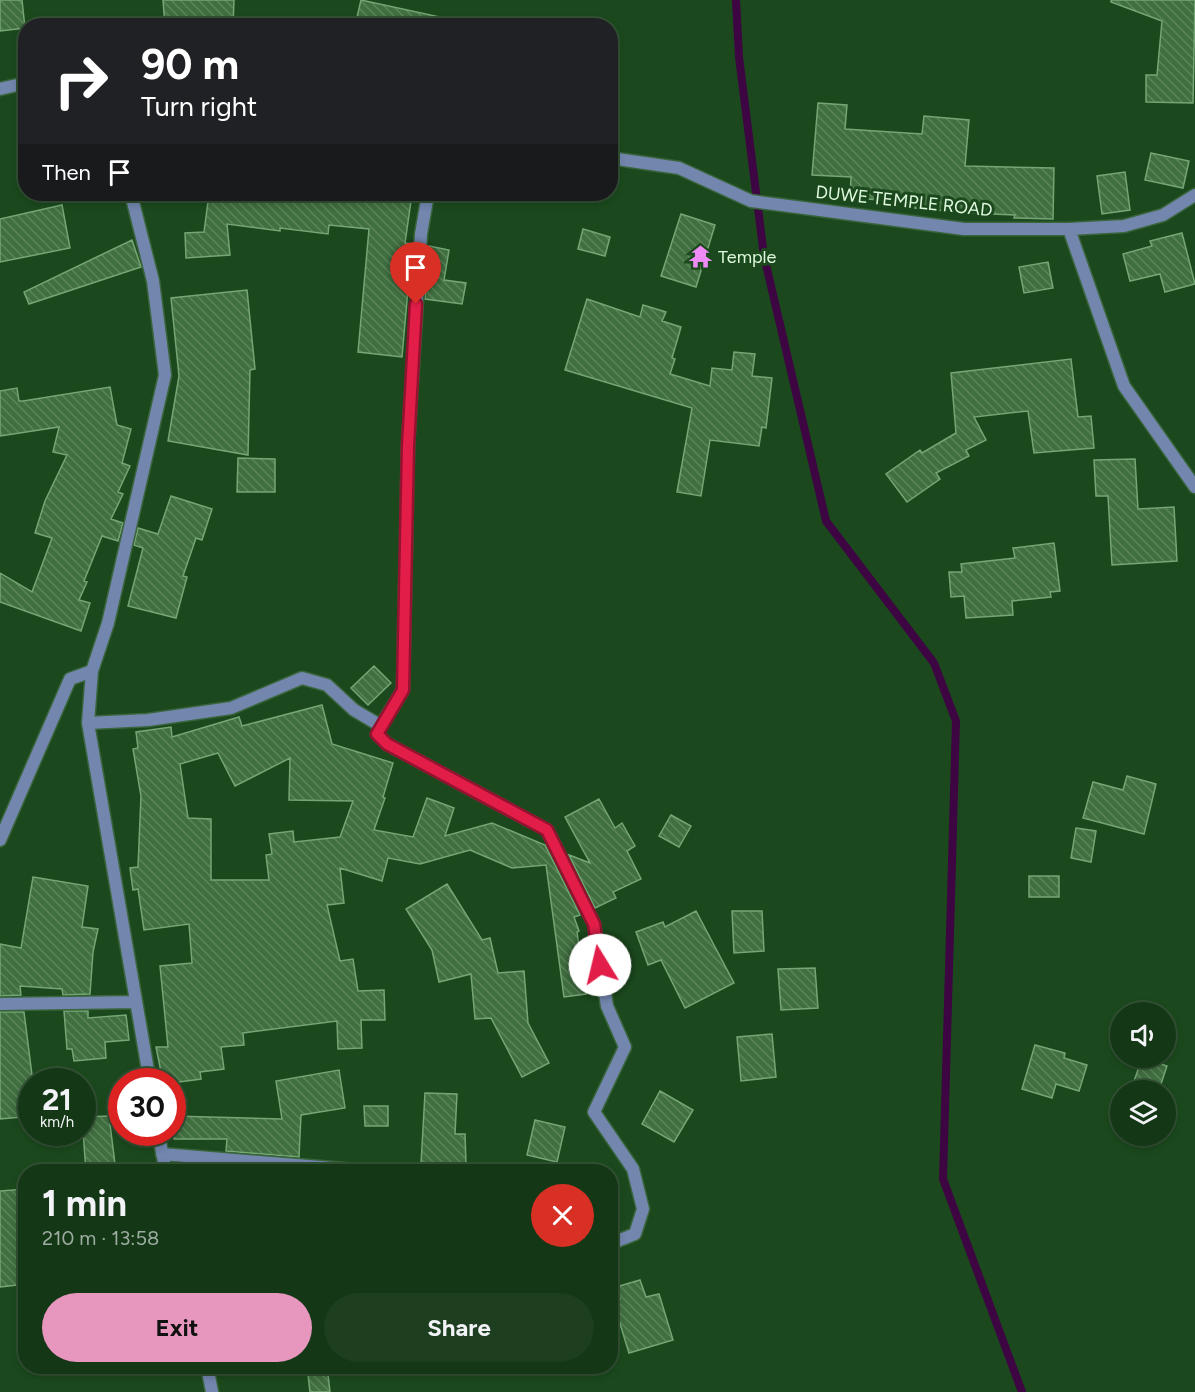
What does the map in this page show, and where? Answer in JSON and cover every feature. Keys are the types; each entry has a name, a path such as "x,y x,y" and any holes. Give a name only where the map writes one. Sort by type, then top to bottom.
{"street":[{"path":"0,90 18,85"},
{"name":"DUWE TEMPLE ROAD","path":"618,159 679,168 758,202 964,229 1069,229 1124,226 1163,214 1195,195"},
{"path":"133,201 153,281 165,375 108,623 92,671 88,723 148,1068"},
{"path":"427,201 421,234 408,446 403,690 377,734 387,744 547,830 594,924 607,1006 625,1047 594,1112 633,1168 643,1209 635,1234 618,1241"},
{"path":"1069,229 1124,386 1195,487"},
{"path":"0,840 70,680 92,671"},
{"path":"88,723 148,720 231,708 302,678 327,685 354,710 381,726"},
{"path":"0,1004 136,1002"},
{"path":"161,1146 164,1164"},
{"path":"162,1154 284,1164"},
{"path":"209,1374 212,1392"}],"building":[{"path":"0,0 22,0 24,18 18,18 18,29 0,31"},
{"path":"163,0 234,0 233,18 164,18"},
{"path":"361,0 440,17 440,18 357,18"},
{"path":"1111,0 1195,0 1193,103 1146,102 1146,75 1157,75 1162,21 1111,2"},
{"path":"818,103 847,105 845,129 922,134 924,116 969,120 965,166 1054,168 1053,219 1014,218 1015,215 915,208 916,202 850,198 851,177 812,175"},
{"path":"1151,153 1189,161 1183,188 1145,180"},
{"path":"1125,172 1130,210 1102,214 1097,176"},
{"path":"208,201 411,201 405,243 412,244 402,357 358,352 369,229 329,225 328,234 227,224 230,255 186,258 185,233 204,232"},
{"path":"62,205 70,248 0,262 0,219"},
{"path":"681,214 715,225 696,287 661,276"},
{"path":"583,229 610,237 605,256 578,249"},
{"path":"1182,233 1195,284 1165,292 1160,274 1130,281 1123,254 1152,246 1150,241"},
{"path":"132,240 141,267 29,304 24,292"},
{"path":"429,246 449,250 444,280 466,283 462,304 425,299"},
{"path":"1048,262 1053,288 1024,293 1019,267"},
{"path":"247,290 255,369 250,370 248,455 168,441 179,376 171,298"},
{"path":"587,299 640,317 643,305 666,312 662,321 681,327 670,374 710,386 712,368 732,370 734,352 755,354 752,376 772,378 766,428 762,427 759,446 710,440 701,496 677,492 692,408 565,370"},
{"path":"1071,359 1078,417 1091,416 1094,448 1034,453 1028,411 974,417 986,440 966,450 969,456 936,473 940,479 907,502 886,474 920,450 922,453 956,433 951,373"},
{"path":"110,387 117,425 131,429 122,463 130,466 118,492 123,494 111,519 123,523 118,541 102,536 84,581 87,582 79,600 90,603 81,631 0,602 0,573 32,592 52,538 35,533 45,501 67,455 53,452 59,427 0,436 0,391 17,388 19,401 23,401"},
{"path":"238,458 275,459 275,492 237,492"},
{"path":"1135,459 1138,509 1174,507 1177,561 1112,565 1108,496 1096,496 1094,460"},
{"path":"171,496 212,509 202,540 196,538 183,576 187,577 176,618 128,606 143,548 134,545 138,528 158,534"},
{"path":"1054,543 1060,591 1050,592 1051,597 1012,601 1013,615 966,618 964,596 951,597 949,572 962,572 961,564 1015,558 1013,548"},
{"path":"374,666 391,683 368,705 351,688"},
{"path":"322,705 332,744 393,763 383,797 385,798 374,830 413,837 427,798 454,808 445,836 492,823 545,845 580,915 574,917 579,931 577,932 586,994 564,997 546,865 512,868 470,850 420,864 388,858 382,881 340,868 344,903 327,905 340,961 353,959 358,991 384,990 385,1020 361,1020 362,1048 338,1049 337,1021 243,1033 244,1045 221,1047 224,1069 200,1072 201,1079 186,1081 186,1068 160,1068 156,1047 168,1047 160,966 192,963 189,924 144,930 138,889 133,890 130,868 138,867 141,796 133,749 138,748 136,732 171,727 172,737 239,717 242,726","holes":["218,753 235,786 290,758 289,800 353,801 340,837 294,842 293,831 269,834 272,854 266,855 269,880 211,880 211,819 188,818 180,764"]},
{"path":"1127,776 1156,784 1144,834 1083,818 1093,782 1123,790"},
{"path":"599,799 615,828 622,823 635,846 627,851 641,879 613,892 616,898 595,908 569,855 590,863 565,817"},
{"path":"671,815 691,826 679,847 659,836"},
{"path":"1076,828 1096,831 1091,862 1071,858"},
{"path":"1029,876 1059,876 1059,897 1029,897"},
{"path":"33,877 88,886 82,927 98,929 93,952 90,994 63,995 62,989 20,986 21,995 0,996 0,944 21,948"},
{"path":"447,884 482,940 490,938 498,973 524,971 528,1023 549,1063 522,1077 491,1018 475,1019 471,974 439,982 432,950 406,909"},
{"path":"696,911 734,983 685,1008 661,960 648,965 636,932 663,922 665,927"},
{"path":"732,911 762,911 764,951 734,953"},
{"path":"815,968 818,1008 781,1010 778,969"},
{"path":"64,1011 88,1011 88,1018 126,1015 129,1040 105,1042 106,1058 74,1061 72,1049 67,1049"},
{"path":"0,1012 24,1012 31,1068 18,1068 18,1117 0,1119"},
{"path":"772,1034 776,1077 741,1081 737,1037"},
{"path":"1035,1045 1065,1053 1064,1058 1087,1065 1079,1091 1056,1084 1052,1098 1022,1089"},
{"path":"1139,1068 1166,1068 1162,1080 1134,1080"},
{"path":"339,1070 345,1108 301,1115 299,1157 226,1151 227,1139 186,1139 186,1116 282,1119 276,1081"},
{"path":"660,1091 693,1110 674,1142 642,1124"},
{"path":"425,1093 457,1094 455,1134 465,1134 466,1164 421,1164"},
{"path":"364,1106 388,1106 388,1126 365,1126"},
{"path":"96,1116 108,1116 108,1146 113,1146 115,1164 85,1164 84,1146 96,1146"},
{"path":"535,1120 565,1127 557,1162 527,1155"},
{"path":"18,1190 18,1285 0,1287 0,1191"},
{"path":"640,1280 646,1297 659,1294 673,1340 629,1353 618,1317 618,1300 620,1299 618,1286"},
{"path":"308,1374 328,1374 330,1392 310,1392"}],"waterway":[{"path":"736,0 739,57 764,256 826,521 934,663 956,721 943,1179 1022,1392"}],"place":[{"name":"Temple","path":"700,257"}],"route":[{"path":"416,304 408,446 403,690 377,734 387,744 547,830 594,924 600,965"}]}
